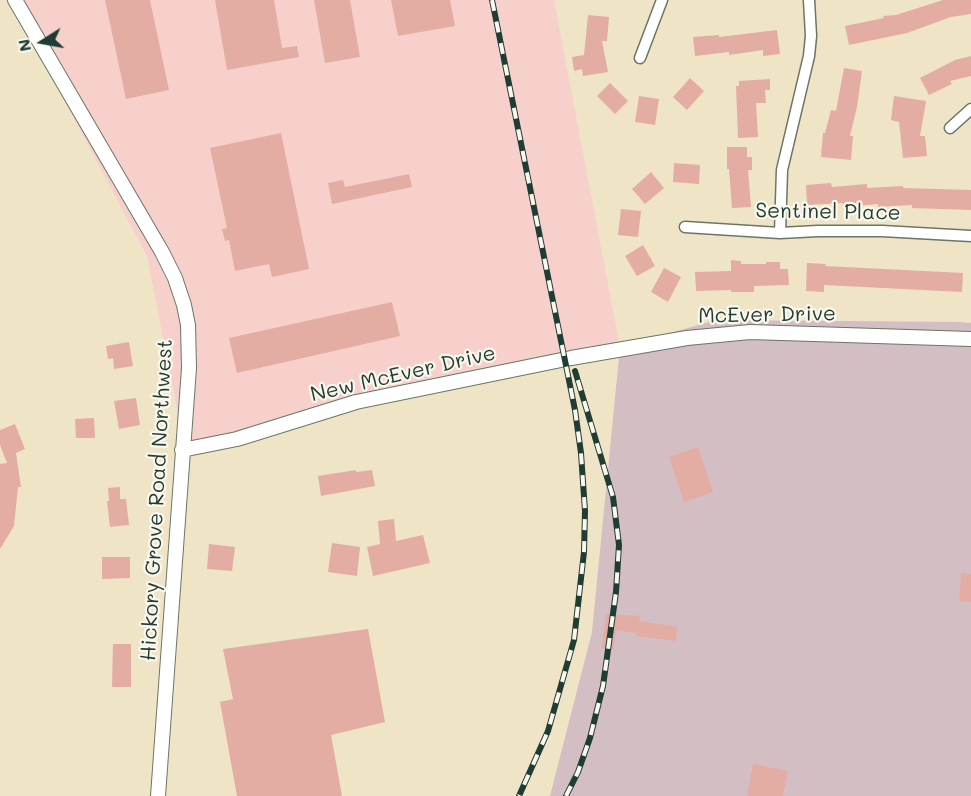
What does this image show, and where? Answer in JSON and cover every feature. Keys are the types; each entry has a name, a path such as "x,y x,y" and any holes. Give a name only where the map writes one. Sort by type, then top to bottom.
{"street":[{"name":"Hickory Grove Road Northwest","path":"15,0 114,168 175,278 188,325 189,368 158,796"},
{"path":"640,58 662,0"},
{"path":"780,233 782,170 809,56 811,36 809,0"},
{"path":"950,128 971,109"},
{"name":"Sentinel Place","path":"685,227 780,233 872,231 971,236"},
{"name":"McEver Drive","path":"565,359 687,338 750,332 971,339"},
{"name":"New McEver Drive","path":"182,450 237,439 356,402 565,359"}],"shaded area":[{"path":"11,0 554,0 620,347 184,443 147,256"},
{"path":"716,320 971,323 971,796 550,796 592,632 620,347"}],"building":[{"path":"105,0 150,0 169,90 126,99"},
{"path":"215,0 274,0 282,48 297,46 299,57 227,70"},
{"path":"314,0 350,0 360,57 325,63"},
{"path":"391,0 450,0 455,26 398,36"},
{"path":"943,0 971,0 971,14 951,17 907,33 849,45 845,26 896,15"},
{"path":"588,15 609,17 607,41 602,41 608,72 583,76 582,69 574,71 572,57 584,55"},
{"path":"777,30 780,54 763,56 763,50 729,55 729,52 695,56 693,37 719,35 719,37"},
{"path":"971,56 971,76 950,81 952,84 929,95 920,78 955,60"},
{"path":"844,68 862,71 850,136 853,136 851,160 821,157 823,133 825,133 831,110 836,111"},
{"path":"690,78 704,91 687,110 673,97"},
{"path":"770,79 770,90 765,90 766,103 756,103 758,137 738,138 736,86 739,86 739,81"},
{"path":"610,83 628,101 615,114 597,96"},
{"path":"639,96 659,99 655,125 635,122"},
{"path":"894,96 926,101 920,136 925,136 927,156 903,158 899,122 891,120"},
{"path":"281,133 309,269 272,277 269,264 235,271 229,240 225,241 222,229 227,228 210,148"},
{"path":"727,147 747,147 747,157 752,157 752,170 748,170 751,207 732,208"},
{"path":"674,163 700,165 699,184 673,182"},
{"path":"651,172 664,188 645,204 632,189"},
{"path":"409,174 412,187 332,204 328,183 343,180 345,187"},
{"path":"831,183 832,187 867,184 867,188 903,186 903,188 971,190 971,210 912,208 912,205 878,207 878,204 843,207 843,203 807,205 806,185"},
{"path":"621,209 641,211 638,237 618,235"},
{"path":"643,245 655,266 637,276 625,256"},
{"path":"731,260 741,261 741,264 780,262 780,269 788,269 789,285 754,286 754,292 696,291 695,272 731,271"},
{"path":"807,263 826,264 825,266 963,273 962,292 824,285 824,292 806,291"},
{"path":"664,268 681,277 668,302 651,292"},
{"path":"392,302 400,336 237,373 229,338"},
{"path":"129,342 133,366 114,369 113,358 108,359 106,346"},
{"path":"136,398 140,425 119,429 114,401"},
{"path":"94,418 95,438 76,438 75,419"},
{"path":"15,424 25,449 16,453 21,487 18,487 14,526 0,549 0,464 7,463 0,445 0,430"},
{"path":"698,447 713,492 684,502 669,457"},
{"path":"356,470 356,472 372,470 375,486 321,496 318,476"},
{"path":"120,487 120,499 126,499 129,525 110,527 108,488"},
{"path":"394,519 396,541 423,535 430,563 373,576 367,547 380,544 378,521"},
{"path":"332,543 360,547 357,576 328,572"},
{"path":"209,544 235,547 232,571 207,569"},
{"path":"102,557 130,557 130,578 102,579"},
{"path":"961,573 971,574 971,602 959,601"},
{"path":"606,614 640,616 639,621 677,627 676,641 636,636 637,633 616,630 613,650 602,648"},
{"path":"368,629 385,722 331,735 342,796 237,796 220,702 233,699 223,649"},
{"path":"113,644 131,644 131,687 112,687"},
{"path":"753,764 788,771 783,796 747,796"}],"railway":[{"path":"492,0 575,410 585,511 584,552 574,640 548,731 519,796"},
{"path":"566,796 578,772 590,738 603,686 616,592 619,545 613,497 575,371"}]}
